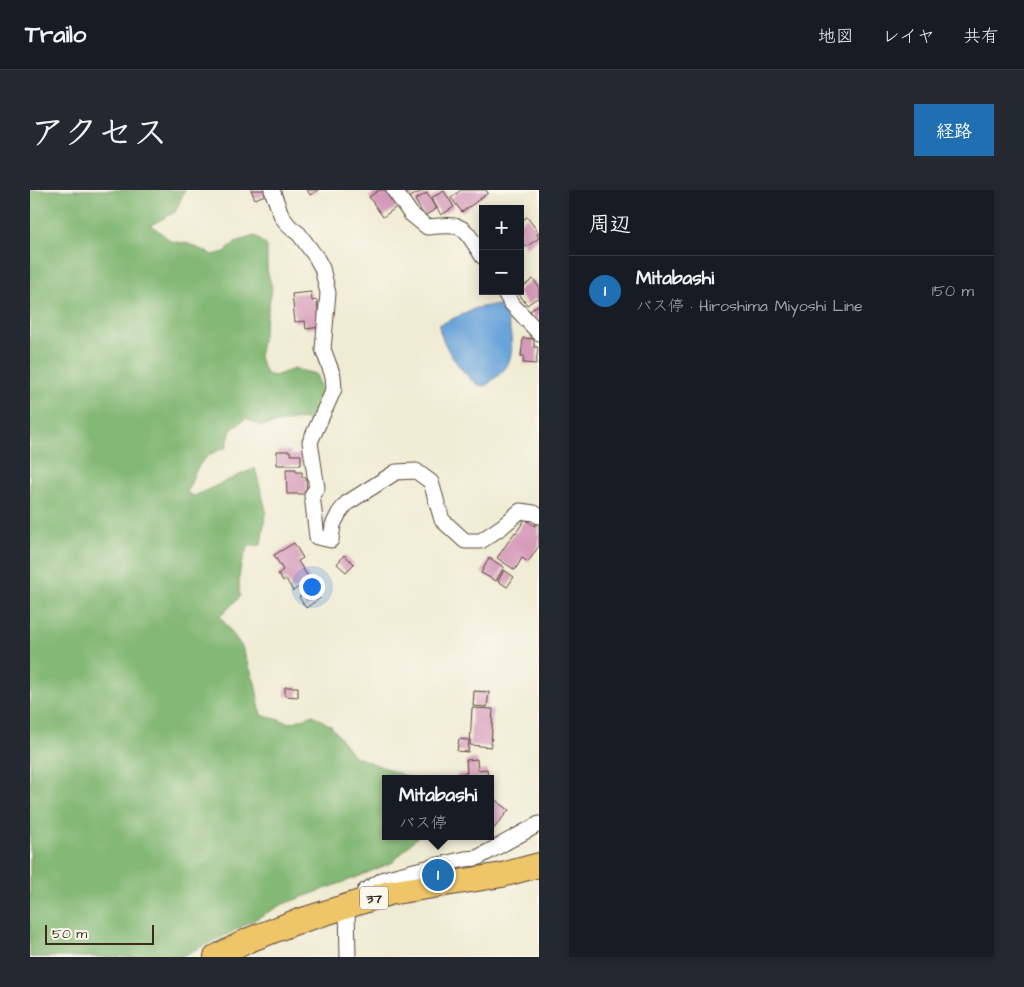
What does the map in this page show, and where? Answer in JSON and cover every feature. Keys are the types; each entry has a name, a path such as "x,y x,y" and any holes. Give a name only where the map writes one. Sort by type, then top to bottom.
{"main road":[{"name":"37","path":"216,957 249,940 293,924 351,910 389,893 502,875 539,865"}],"street":[{"path":"272,190 282,218 308,245 319,262 328,293 323,349 333,376 334,389 310,442 317,488 312,495 317,537 331,540 334,525 346,503 396,472 416,471 431,482 442,520 465,541 481,541 503,526 520,511 534,513 539,516"},
{"path":"394,190 411,214 427,227 453,225 463,228 479,251"},
{"path":"507,295 539,333"},
{"path":"348,957 351,910 365,891 384,879 465,859 477,858 539,824"}],"green space":[{"path":"30,190 185,190 175,212 151,225 171,241 189,244 213,255 225,252 235,242 255,236 267,246 267,270 272,288 259,357 266,374 275,376 294,369 316,374 323,396 312,419 261,426 246,418 231,430 226,448 204,459 196,470 187,493 194,496 255,468 266,510 261,545 249,546 241,565 239,576 240,597 220,616 242,647 255,683 261,715 291,723 313,715 331,726 354,756 403,775 382,775 382,840 414,840 393,862 283,904 230,933 180,957 30,957"}],"water":[{"path":"493,305 500,306 507,319 511,334 512,350 506,367 485,386 475,383 457,364 443,340 439,325 476,308"}],"building":[{"path":"251,190 269,190 270,193 255,199"},
{"path":"307,190 319,190 310,195"},
{"path":"379,190 390,190 398,206 383,217 369,197"},
{"path":"401,190 424,190 406,199"},
{"path":"461,190 486,190 488,193 462,212 451,198"},
{"path":"444,191 454,207 441,215 431,198"},
{"path":"427,193 436,209 424,216 415,200"},
{"path":"527,217 539,233 537,234 539,238 526,247 524,244 524,219"},
{"path":"533,279 539,287 539,301 537,298 527,305 520,295 524,295 524,286"},
{"path":"311,292 312,301 317,300 320,327 306,329 305,321 295,322 292,294"},
{"path":"539,304 539,318 536,320 530,311"},
{"path":"523,338 534,339 534,347 538,347 536,364 523,363 524,356 521,356"},
{"path":"277,451 290,451 291,455 301,455 301,465 277,465"},
{"path":"286,469 296,469 296,472 302,472 302,477 306,477 307,494 287,494"},
{"path":"525,519 535,526 536,523 539,525 539,546 528,562 522,558 515,570 497,558"},
{"path":"294,543 303,558 298,561 310,580 293,591 286,579 283,581 278,574 283,570 274,555"},
{"path":"344,555 354,564 346,572 337,564"},
{"path":"489,558 504,567 496,581 481,573"},
{"path":"504,570 514,577 507,587 498,581"},
{"path":"312,581 317,588 314,590 320,598 306,608 299,597 302,595 299,591"},
{"path":"285,687 298,687 298,697 285,696"},
{"path":"474,691 489,692 487,707 473,706"},
{"path":"472,708 493,709 491,747 470,745"},
{"path":"459,739 469,740 468,752 457,751"},
{"path":"477,759 478,770 487,769 488,775 457,775 467,773 466,760"},
{"path":"494,799 509,810 494,828"}],"place":[{"name":"Mitabashi","path":"438,875"}]}
